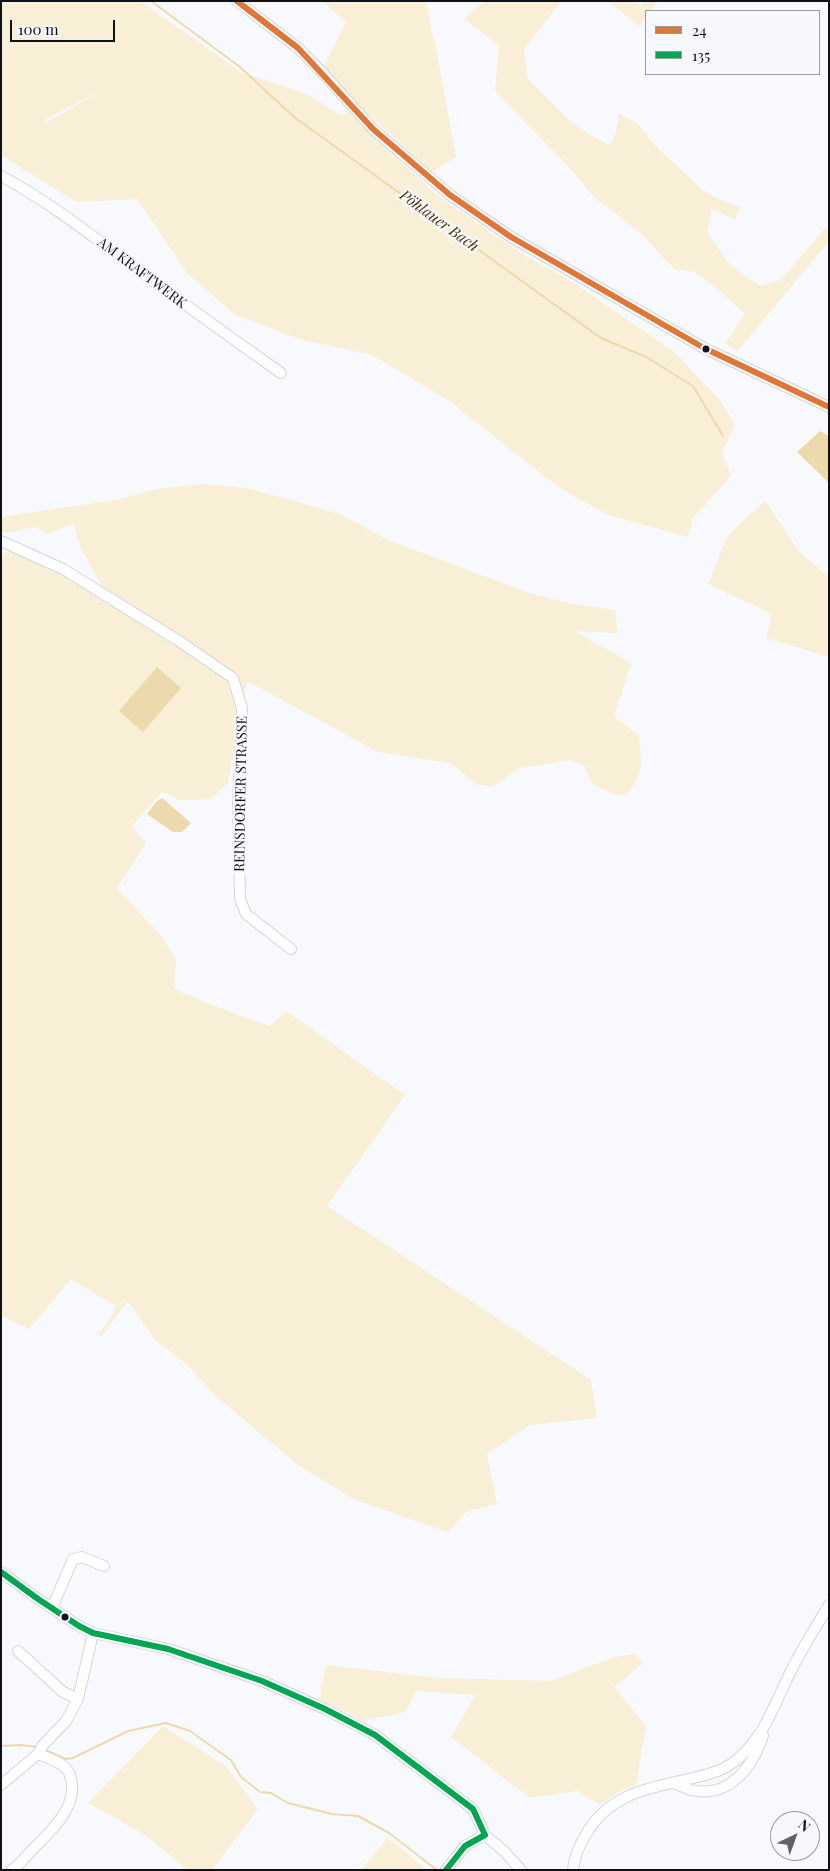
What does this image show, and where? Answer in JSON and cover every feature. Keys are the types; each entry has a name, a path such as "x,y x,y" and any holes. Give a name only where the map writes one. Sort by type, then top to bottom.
{"street":[{"path":"237,1 298,48 373,128 450,196 511,237 704,348 829,407"},
{"name":"AM KRAFTWERK","path":"1,176 30,191 62,213 191,310 281,373"},
{"name":"REINSDORFER STRASSE","path":"1,541 63,569 179,641 233,678 242,708 238,805 240,899 246,914 291,949"},
{"path":"49,1606 73,1559 82,1557 104,1566"},
{"path":"1,1572 79,1626 93,1632 168,1649 262,1681 375,1735 473,1809 485,1835 505,1852 521,1870"},
{"path":"573,1870 582,1841 596,1818 616,1801 641,1790 713,1774 740,1758 754,1743 768,1720 792,1669 829,1605"},
{"path":"1,1785 41,1749 66,1721 78,1699 93,1632"},
{"path":"18,1652 63,1692 78,1699"},
{"path":"672,1783 692,1790 713,1791 729,1785 750,1765 759,1748 768,1720"},
{"path":"12,1870 59,1823 69,1803 70,1773 41,1749"},
{"path":"446,1870 466,1846 485,1835"}],"shaded area":[{"path":"1,1 140,1 241,72 309,95 341,116 352,110 377,140 442,199 529,258 571,281 674,352 717,397 735,424 722,452 731,476 693,518 688,537 608,515 563,490 451,402 372,355 299,339 235,315 187,273 137,199 76,202 1,155","holes":["101,91 46,123 44,120"]},
{"path":"322,1 425,1 435,43 456,157 432,172 343,91 324,66 346,22"},
{"path":"485,1 562,1 524,49 527,78 572,123 610,146 616,133 619,113 639,125 653,143 701,189 723,201 740,207 735,220 712,209 707,232 730,265 760,286 781,280 826,227 829,231 829,241 737,352 725,343 745,314 695,272 674,269 642,234 595,198 562,160 495,91 499,45 464,19"},
{"path":"607,1 634,1 641,6 644,1 658,1 652,10 645,10 645,18 640,26"},
{"path":"820,431 829,436 829,483 797,452"},
{"path":"202,484 247,488 340,514 390,541 529,593 574,604 615,610 618,633 574,631 631,663 614,717 639,735 641,767 637,779 626,794 615,795 592,783 584,765 570,760 520,768 492,787 476,784 450,763 378,752 247,681 228,783 211,799 180,800 162,792 132,826 146,843 117,888 163,938 176,960 174,989 270,1026 286,1011 405,1095 327,1206 591,1380 597,1418 530,1425 487,1454 497,1504 466,1512 448,1532 355,1500 298,1465 216,1396 185,1363 156,1341 128,1301 102,1336 98,1334 110,1319 116,1306 71,1279 29,1329 1,1316 1,554 10,551 98,593 102,586 81,549 74,523 48,534 35,527 6,533 1,531 1,517 115,500 157,489"},
{"path":"765,501 801,554 829,577 829,657 766,638 772,614 708,584 728,535"},
{"path":"157,667 181,688 143,732 119,711"},
{"path":"162,798 191,823 182,832 173,832 147,814 156,802"},
{"path":"636,1654 643,1663 614,1687 646,1726 636,1785 616,1793 600,1805 578,1791 530,1798 451,1737 476,1695 416,1691 405,1712 364,1721 319,1699 326,1665 437,1678 550,1681 615,1657"},
{"path":"163,1726 226,1766 258,1809 212,1870 187,1870 147,1836 88,1803"},
{"path":"388,1838 428,1870 361,1870"}],"waterway":[{"name":"Pöhlauer Bach","path":"151,1 240,67 294,117 601,338 646,357 693,386 723,436"},
{"path":"45,1750 66,1759 73,1758 128,1731 166,1723 190,1731 231,1760 241,1777 260,1792 271,1793 288,1803 332,1814 358,1816 389,1833 437,1870"},
{"path":"1,1746 20,1745 38,1747"}],"transit line":[{"name":"24","path":"237,1 298,48 373,129 450,195 511,237 704,348 829,407"},
{"name":"135","path":"1,1572 38,1599 93,1633 168,1649 262,1681 325,1709 375,1735 473,1809 485,1835"},
{"name":"135","path":"446,1870 465,1846 485,1835"}]}
